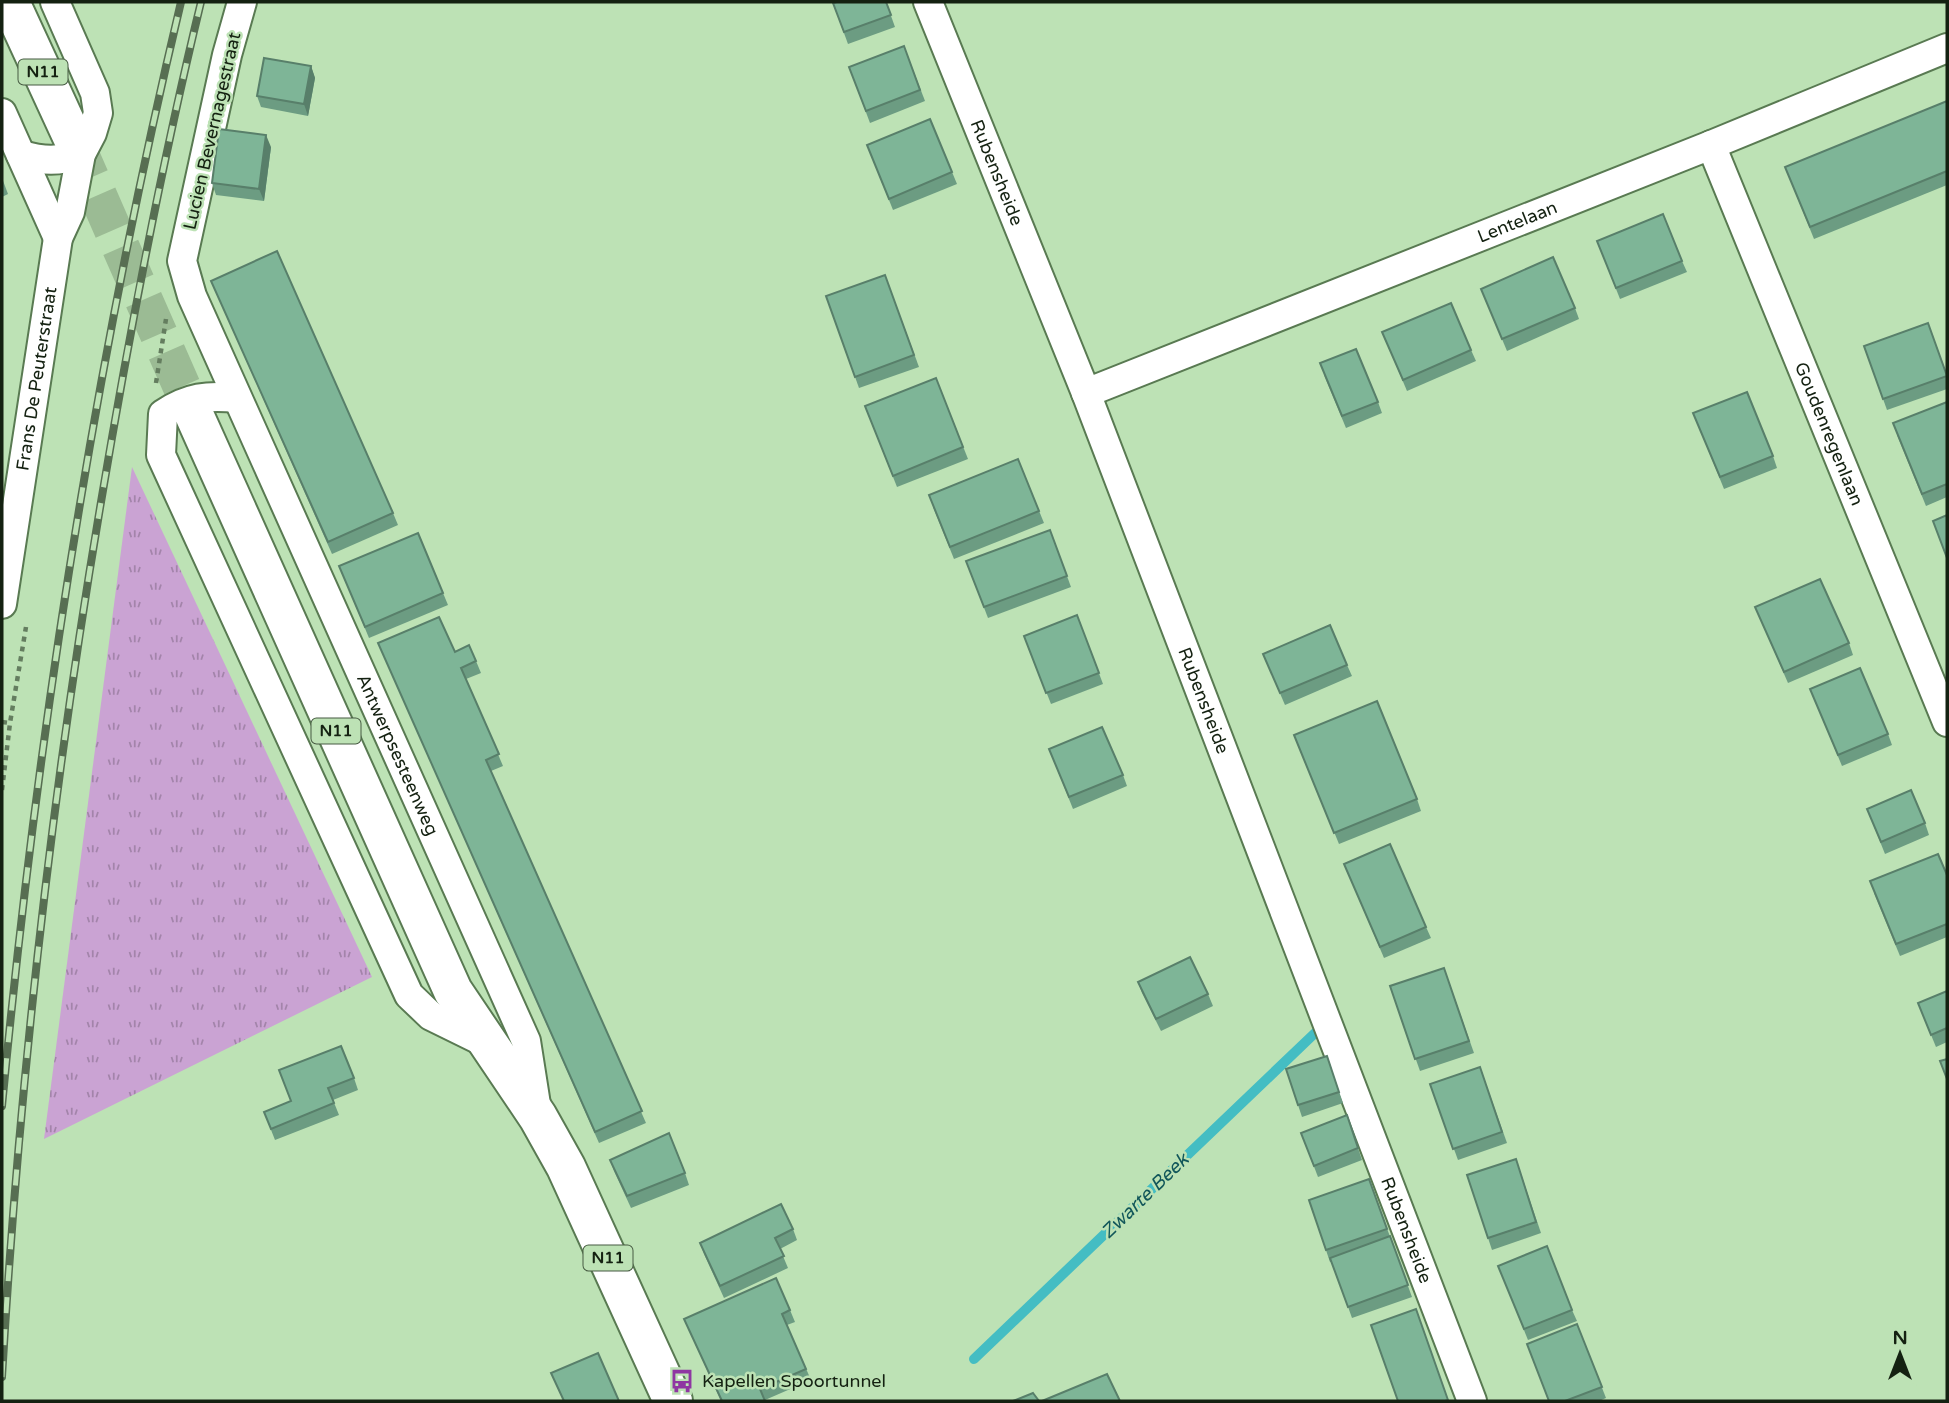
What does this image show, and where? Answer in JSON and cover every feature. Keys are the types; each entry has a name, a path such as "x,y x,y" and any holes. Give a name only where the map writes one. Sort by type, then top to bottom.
{"main road":[{"name":"N11","path":"10,2 78,149"},
{"name":"Antwerpsesteenweg","path":"178,412 448,980 538,1117 566,1167 673,1401"}],"street":[{"path":"21,155 49,161 65,160 92,133 98,113 95,93 55,2"},
{"name":"Lucien Bevernagestraat","path":"182,261 227,55 242,2"},
{"name":"Rubensheide","path":"928,2 1086,393 1472,1401"},
{"name":"Lentelaan","path":"1086,393 1711,145 1947,48"},
{"path":"2,113 58,238"},
{"name":"Goudenregenlaan","path":"1711,145 1947,722"},
{"path":"58,238 70,212 78,149"},
{"name":"Frans De Peuterstraat","path":"2,604 58,238"},
{"name":"Antwerpsesteenweg","path":"182,261 192,296 526,1041 538,1117"},
{"path":"178,412 179,403 192,398 213,395 237,398"}],"path":[{"path":"178,412 155,390 172,283 182,261"},
{"path":"2,722 9,723"}],"green space":[{"path":"132,467 372,977 44,1139"}],"building":[{"path":"886,2 891,15 844,32 833,3"},
{"path":"904,46 920,90 866,111 849,67"},
{"path":"264,58 311,66 304,104 257,96"},
{"path":"1947,101 1947,171 1810,227 1785,167"},
{"path":"930,119 952,172 889,199 867,145"},
{"path":"219,129 266,135 259,189 212,183"},
{"path":"1663,214 1682,261 1616,288 1597,241"},
{"path":"277,251 393,513 328,542 211,281"},
{"path":"1553,257 1575,308 1502,339 1481,289"},
{"path":"885,275 914,355 855,377 826,296"},
{"path":"1451,303 1471,350 1403,380 1382,332"},
{"path":"1928,323 1947,376 1883,399 1864,346"},
{"path":"1356,349 1378,402 1342,416 1320,363"},
{"path":"936,378 963,447 893,476 865,406"},
{"path":"1747,392 1773,456 1720,477 1693,413"},
{"path":"1947,402 1947,484 1922,494 1893,423"},
{"path":"1018,459 1039,511 950,547 929,495"},
{"path":"1947,515 1947,558 1933,521"},
{"path":"1050,530 1067,576 984,607 966,561"},
{"path":"418,533 443,593 365,627 339,566"},
{"path":"1820,579 1849,643 1784,672 1755,607"},
{"path":"1077,615 1099,673 1046,693 1024,636"},
{"path":"439,617 455,652 469,645 476,661 461,668 499,754 486,760 642,1111 595,1132 378,643"},
{"path":"1330,625 1347,665 1280,693 1263,654"},
{"path":"1860,668 1888,734 1838,755 1810,689"},
{"path":"1377,701 1417,799 1334,833 1294,735"},
{"path":"1102,727 1123,775 1069,797 1049,749"},
{"path":"1911,790 1925,823 1881,842 1867,809"},
{"path":"1390,844 1426,927 1380,947 1344,864"},
{"path":"1938,854 1947,875 1947,924 1896,944 1870,881"},
{"path":"1190,957 1208,994 1156,1019 1138,982"},
{"path":"1444,968 1469,1041 1415,1059 1390,986"},
{"path":"1947,991 1947,1028 1931,1035 1918,1003"},
{"path":"341,1046 354,1078 328,1088 334,1103 271,1129 264,1112 291,1101 279,1070"},
{"path":"1327,1056 1339,1092 1298,1105 1286,1069"},
{"path":"1947,1059 1947,1079 1940,1061"},
{"path":"1480,1067 1502,1132 1453,1149 1430,1084"},
{"path":"1347,1115 1358,1148 1314,1166 1301,1133"},
{"path":"669,1133 685,1173 627,1196 610,1160"},
{"path":"1516,1159 1536,1222 1488,1238 1467,1175"},
{"path":"1369,1179 1387,1229 1326,1250 1309,1200"},
{"path":"781,1204 793,1229 775,1238 784,1256 720,1286 700,1243"},
{"path":"1390,1236 1408,1285 1348,1307 1330,1258"},
{"path":"1547,1246 1572,1310 1524,1329 1498,1266"},
{"path":"776,1278 790,1310 782,1314 806,1369 760,1389 765,1401 722,1401 684,1319"},
{"path":"1416,1309 1448,1400 1445,1401 1398,1401 1371,1325"},
{"path":"1577,1324 1602,1387 1565,1401 1549,1401 1527,1344"},
{"path":"598,1353 619,1401 564,1401 551,1373"},
{"path":"1107,1374 1120,1401 1042,1401"},
{"path":"1033,1393 1039,1401 1013,1401"}],"waterway":[{"name":"Zwarte Beek","path":"974,1359 1315,1033"}],"tunnel":[{"path":"75,143 192,410"}],"railway":[{"path":"2,1106 33,828 72,551 122,275 181,2"},
{"path":"2,1377 28,1048 67,720 134,314 172,126 201,2"}],"place":[{"name":"Kapellen Spoortunnel","path":"682,1381"}]}
